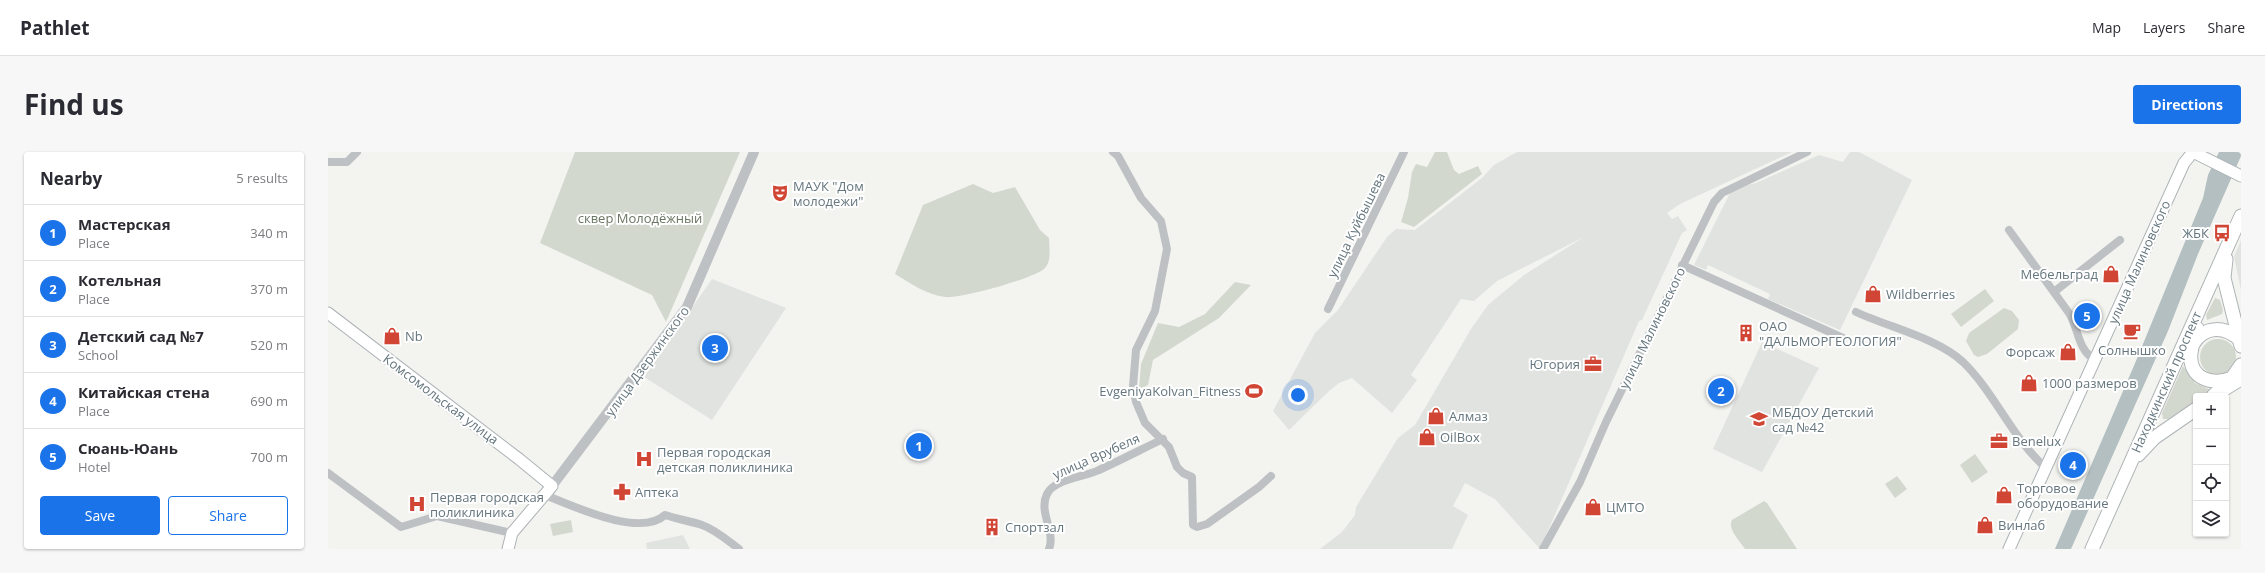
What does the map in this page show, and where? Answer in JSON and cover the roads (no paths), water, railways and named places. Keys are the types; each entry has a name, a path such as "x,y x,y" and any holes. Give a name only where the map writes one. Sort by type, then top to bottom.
{"main road":[{"path":"2193,152 2240,175"},
{"name":"улица Малиновского","path":"2009,549 2184,163 2193,152"},
{"name":"Находкинский проспект","path":"2092,549 2241,216"},
{"path":"2232,236 2226,258 2224,278 2241,342"},
{"path":"2207,292 2193,345 2191,362 2196,372 2202,378 2217,383 2238,378"},
{"name":"Комсомольская улица","path":"328,313 519,459 548,491"},
{"path":"2165,385 2193,345 2204,333 2214,329 2232,333 2241,342"},
{"path":"2220,393 2238,378 2241,365"},
{"path":"2217,393 2238,378"},
{"path":"2123,479 2144,447 2193,411"},
{"name":"улица Дзержинского","path":"508,549 512,533 548,491"}],"street":[{"path":"328,162 347,162 357,152"},
{"name":"улица Дзержинского","path":"548,491 687,307 754,152"},
{"path":"1113,152 1118,156 1141,198 1161,221 1167,249 1155,311 1136,350 1133,386 1136,402 1145,423 1163,439 1169,447 1177,467 1183,473 1192,477 1193,526 1197,527 1207,524 1259,487 1271,476"},
{"name":"улица Куйбышева","path":"1328,309 1404,152"},
{"name":"улица Малиновского","path":"1543,549 1580,482 1606,422 1682,265 1717,197 1807,152"},
{"path":"2009,230 2073,320 2083,350 2094,360"},
{"path":"2054,292 2120,240"},
{"path":"1682,265 1843,338"},
{"path":"1856,312 1887,326 1904,330 1937,345 1963,363 2026,448 2046,468"},
{"name":"улица Врубеля","path":"1049,549 1044,504 1047,494 1052,488 1068,480 1097,471 1163,439"},
{"path":"328,472 401,527 437,516 512,533"},
{"path":"548,491 605,518 646,523 657,522 665,515 681,521 701,525 718,532 739,549"}],"place":[{"name":"МАУК \"Дом молодежи\"","path":"780,193"},
{"name":"ЖБК","path":"2222,233"},
{"name":"Мебельград","path":"2111,274"},
{"name":"Wildberries","path":"1873,294"},
{"name":"Сюань-Юань","path":"2087,316"},
{"name":"Солнышко","path":"2132,331"},
{"name":"ОАО \"ДАЛЬМОРГЕОЛОГИЯ\"","path":"1746,333"},
{"name":"Nb","path":"392,336"},
{"name":"Детский сад №7","path":"715,348"},
{"name":"Форсаж","path":"2068,352"},
{"name":"Югория","path":"1593,364"},
{"name":"1000 размеров","path":"2029,383"},
{"name":"EvgeniyaKolvan_Fitness","path":"1254,391"},
{"name":"Котельная","path":"1721,391"},
{"name":"Алмаз","path":"1436,416"},
{"name":"МБДОУ Детский сад №42","path":"1759,419"},
{"name":"OilBox","path":"1427,437"},
{"name":"Benelux","path":"1999,441"},
{"name":"Мастерская","path":"919,446"},
{"name":"Первая городская детская поликлиника","path":"644,459"},
{"name":"Китайская стена","path":"2073,465"},
{"name":"Аптека","path":"622,492"},
{"name":"Торговое оборудование","path":"2004,495"},
{"name":"Первая городская поликлиника","path":"417,504"},
{"name":"ЦМТО","path":"1593,507"},
{"name":"Винлаб","path":"1985,525"},
{"name":"Спортзал","path":"992,527"}],"park label":[{"name":"сквер Молодёжный","path":"640,218"}]}
